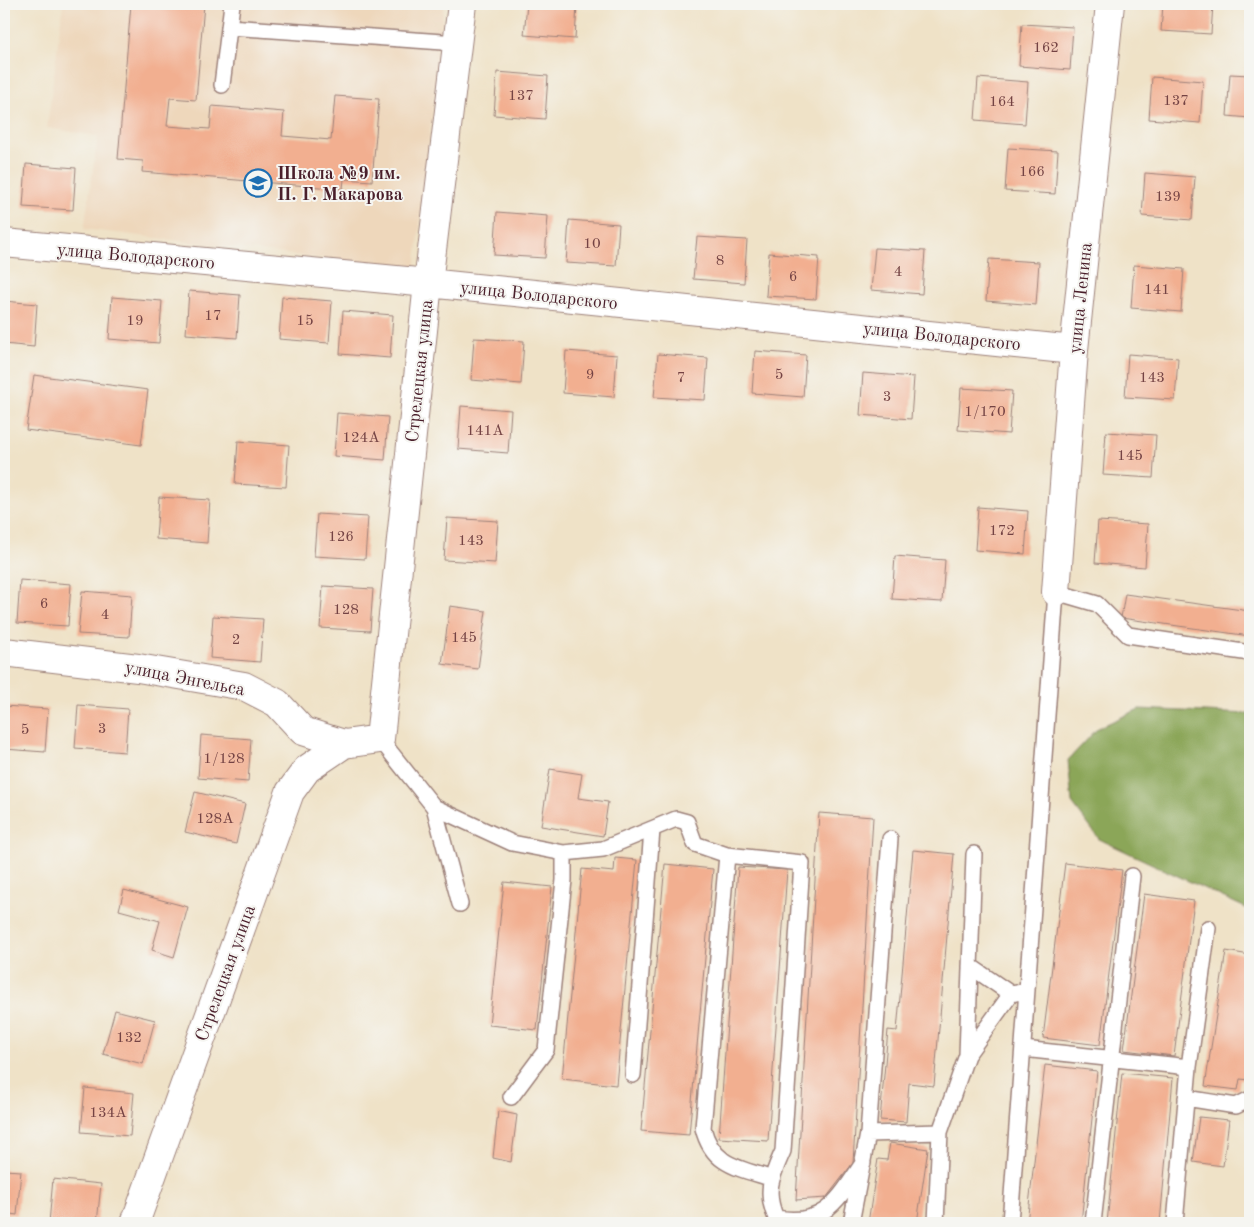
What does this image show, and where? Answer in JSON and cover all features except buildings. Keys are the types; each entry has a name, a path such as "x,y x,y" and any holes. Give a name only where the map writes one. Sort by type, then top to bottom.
{"street":[{"name":"Стрелецкая улица","path":"380,739 428,283 462,4"},
{"name":"улица Ленина","path":"1056,592 1074,350 1110,4"},
{"name":"улица Володарского","path":"4,243 428,283 1074,350"},
{"name":"улица Энгельса","path":"4,652 138,668 244,686 277,704 303,731 344,744 380,739"},
{"name":"Стрелецкая улица","path":"135,1223 290,792 307,769 344,744"}],"lane":[{"path":"222,85 232,4"},
{"path":"229,27 457,43"},
{"path":"1010,1223 1056,592 1097,604 1128,635 1250,653"},
{"path":"380,739 434,807 460,904"},
{"path":"434,807 512,843 564,853 603,849 676,819 687,822 694,844 727,856 802,863 784,1150 770,1178 770,1206 776,1218 789,1221 819,1215 833,1206 863,1163"},
{"path":"633,1075 652,830"},
{"path":"851,1223 868,1134 890,839"},
{"path":"511,1097 546,1050 564,880 564,853"},
{"path":"967,1055 974,854"},
{"path":"727,856 703,1128 707,1143 716,1156 735,1167 770,1178"},
{"path":"1093,1223 1132,876"},
{"path":"1175,1223 1189,1067 1208,928"},
{"path":"970,966 1011,994 1027,992"},
{"path":"936,1223 940,1132 967,1055 1011,994"},
{"path":"1023,1049 1189,1067"},
{"path":"1186,1098 1236,1106 1250,1099"},
{"path":"868,1134 940,1132"}],"shaded area":[{"name":"Школа №9 им. П. Г. Макарова","path":"63,4 444,4 415,270 84,229 98,136 47,128"}],"green space":[{"path":"1139,709 1250,714 1250,910 1099,839 1072,803 1068,760 1098,728"}],"place":[{"name":"Школа №9 им. П. Г. Макарова","path":"258,183"}]}
